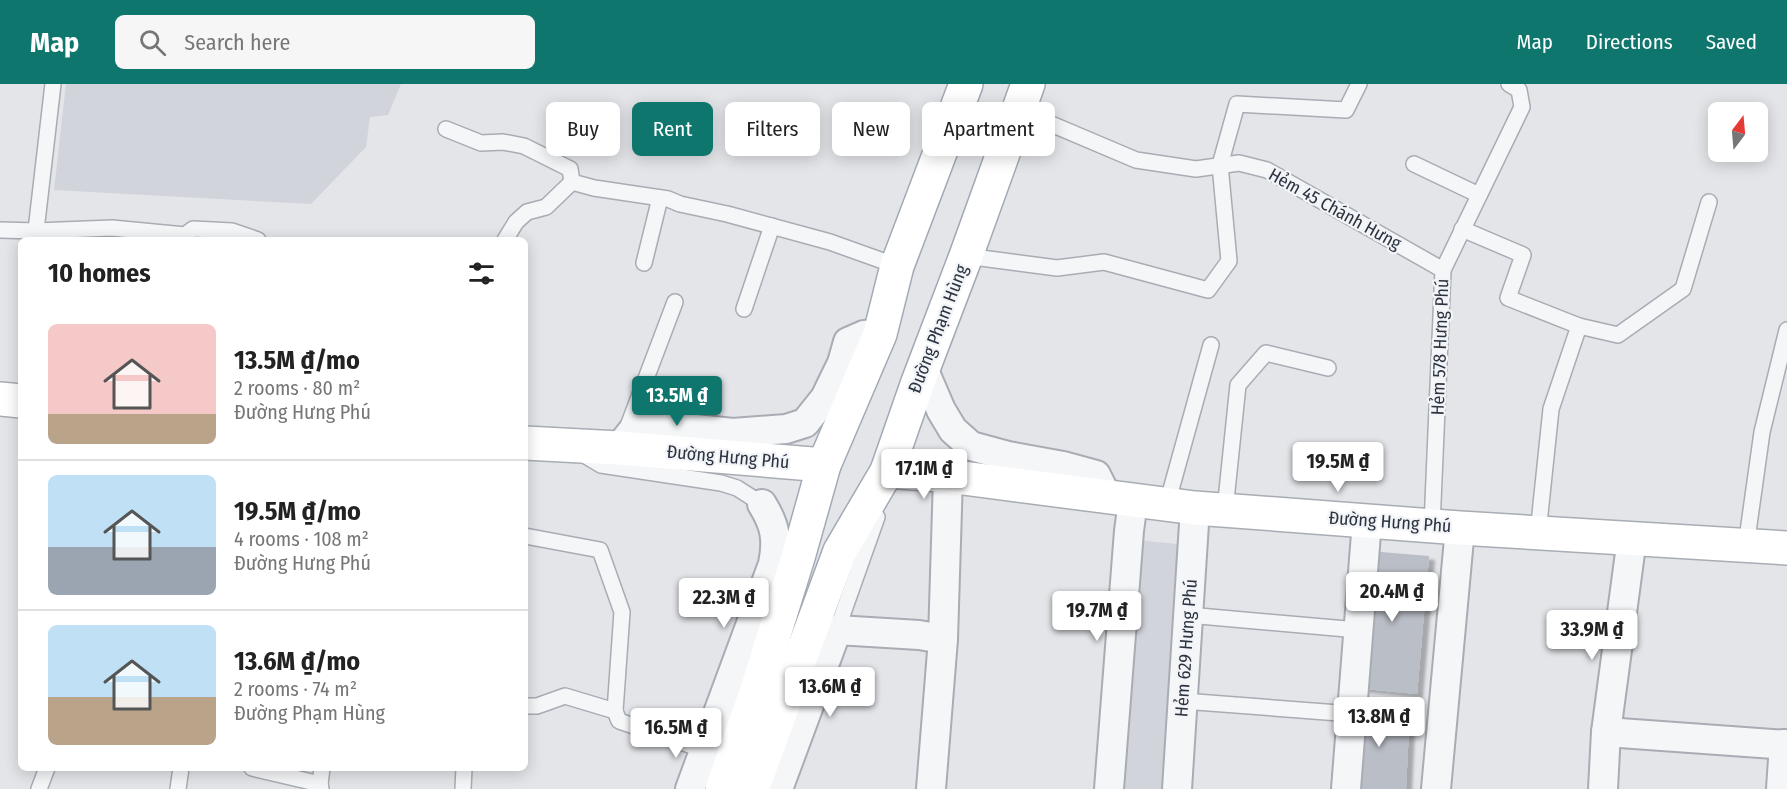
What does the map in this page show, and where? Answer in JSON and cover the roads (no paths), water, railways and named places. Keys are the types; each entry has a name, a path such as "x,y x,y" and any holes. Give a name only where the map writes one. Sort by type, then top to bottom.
{"main road":[{"path":"703,787 756,693 824,465 880,334 897,266 966,84"},
{"name":"Đường Phạm Hùng","path":"752,789 833,566 888,471 923,368 1023,97"},
{"path":"0,399 18,400"},
{"name":"Đường Hưng Phú","path":"528,443 620,448 824,465"},
{"name":"Đường Hưng Phú","path":"888,471 1196,508 1538,533 1787,548"}],"street":[{"path":"620,448 634,429 648,424 733,433 786,429 805,423 825,398 842,363 848,342 864,335 880,334"},
{"path":"923,368 941,410 953,430 971,446 1096,475 1120,498 1129,531 1109,789"},
{"path":"932,789 943,639 948,477"},
{"path":"703,787 704,750 773,564 776,550 776,534 772,520 762,504"},
{"name":"Hẻm 629 Hưng Phú","path":"1178,789 1196,508"},
{"path":"1346,789 1367,521"},
{"path":"1436,789 1446,526"},
{"path":"1602,789 1606,732 1632,538"},
{"path":"778,789 837,630 943,639"},
{"path":"1606,732 1785,745 1781,789"}],"lane":[{"path":"35,236 53,84"},
{"path":"966,256 1057,268 1104,262 1208,290 1229,261 1220,165 1237,104 1346,110 1359,84"},
{"name":"Hẻm 578 Hưng Phú","path":"1446,526 1443,270 1522,107 1519,90 1509,84"},
{"name":"Hẻm 45 Chánh Hưng","path":"1023,97 1136,160 1196,169 1239,163 1267,170 1443,270"},
{"path":"446,129 481,143 503,142 524,146 570,169 567,187 546,207 527,212 516,222 507,237"},
{"path":"1414,164 1479,195"},
{"path":"567,187 594,188 660,198 830,242 897,266"},
{"path":"644,263 660,198"},
{"path":"1462,229 1523,255 1508,298 1579,326 1617,335 1683,289 1709,202"},
{"path":"744,309 772,226"},
{"path":"0,230 35,236 112,228 178,237"},
{"path":"186,237 193,230 232,231 249,237"},
{"path":"620,448 675,302"},
{"path":"1538,533 1551,409 1579,326"},
{"path":"1746,546 1762,432 1787,330"},
{"path":"1196,508 1211,345"},
{"path":"1196,508 1238,385 1266,353 1328,368"},
{"path":"571,447 601,465 721,483 737,488 762,504"},
{"path":"837,630 877,517"},
{"path":"528,537 600,550 621,612 615,711 619,722 704,750"},
{"path":"1188,615 1359,630"},
{"path":"528,706 537,706 565,696 615,711"},
{"path":"1183,701 1352,714"},
{"path":"39,789 46,771"},
{"path":"178,789 181,771"},
{"path":"269,771 321,780"},
{"path":"463,789 464,771"}]}
